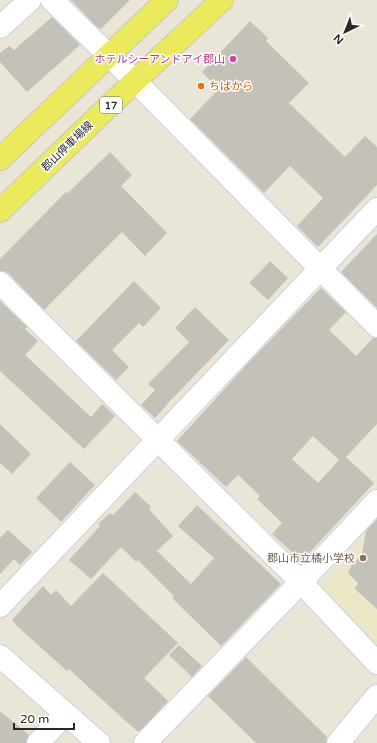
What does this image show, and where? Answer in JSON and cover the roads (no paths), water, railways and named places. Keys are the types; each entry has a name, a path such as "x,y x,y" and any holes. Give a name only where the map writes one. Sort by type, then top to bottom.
{"main road":[{"path":"0,158 167,0"},
{"name":"郡山停車場線","path":"0,211 135,81 222,0"}],"street":[{"path":"0,27 30,0"},
{"path":"52,0 135,81 377,326"},
{"path":"0,606 377,209"},
{"path":"0,283 301,582 377,663"},
{"path":"146,743 377,502"},
{"path":"0,656 99,743"},
{"path":"338,743 377,696"},
{"path":"38,743 65,714"}],"place":[{"name":"ホテルシーアンドアイ郡山","path":"233,59"},
{"name":"ちばから","path":"201,86"},
{"name":"郡山市立橘小学校","path":"363,558"}]}
